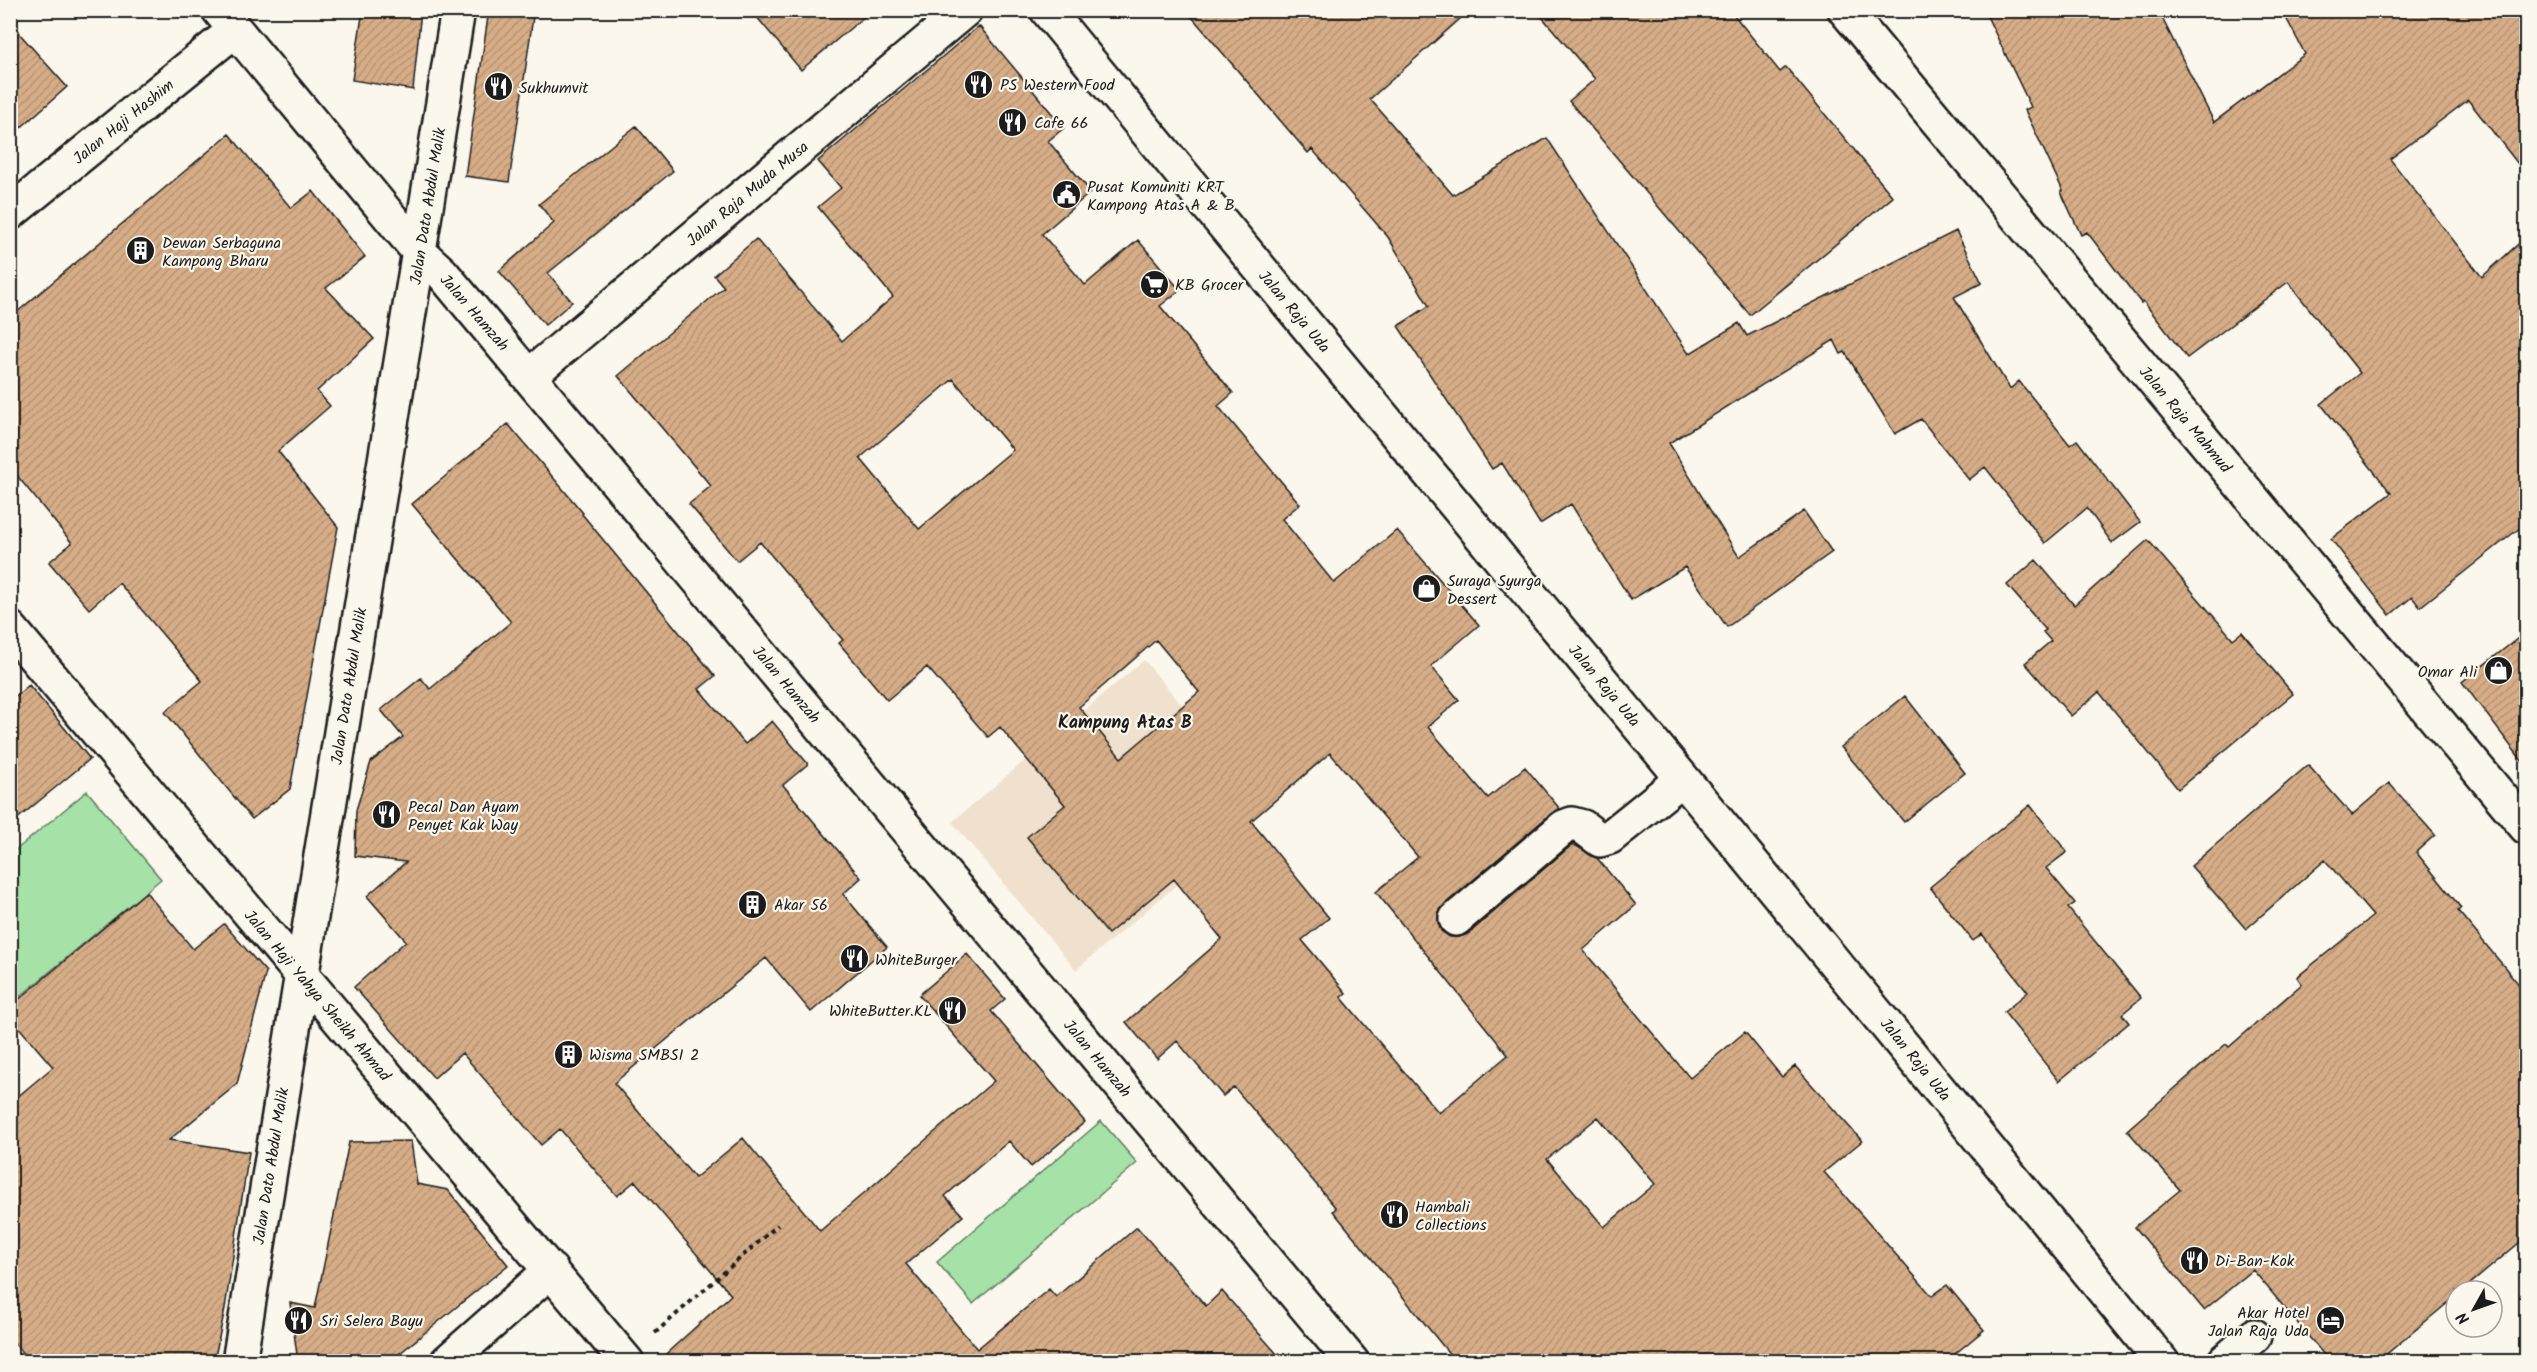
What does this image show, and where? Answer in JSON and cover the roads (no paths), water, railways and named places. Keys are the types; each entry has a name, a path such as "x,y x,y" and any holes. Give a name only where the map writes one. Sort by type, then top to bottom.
{"street":[{"name":"Jalan Dato Abdul Malik","path":"239,1362 458,10"},
{"name":"Jalan Raja Muda Musa","path":"529,376 965,10"},
{"name":"Jalan Raja Uda","path":"1047,10 1816,938 2162,1362"},
{"name":"Jalan Raja Mahmud","path":"1858,15 2526,827"},
{"name":"Jalan Hamzah","path":"227,20 419,252 442,273 529,376 1352,1362"},
{"name":"Jalan Haji Hashim","path":"10,213 227,20"},
{"name":"Jalan Haji Yahya Sheikh Ahmad","path":"10,628 626,1360"},
{"path":"1456,919 1564,827 1572,824 1583,827 1600,840 1610,837 1682,779"},
{"path":"447,1362 551,1270"},
{"path":"2223,1362 2254,1336"}],"place":[{"name":"PS Western Food","path":"979,84"},
{"name":"Sukhumvit","path":"498,87"},
{"name":"Cafe 66","path":"1013,122"},
{"name":"Pusat Komuniti KRT Kampong Atas A & B","path":"1066,195"},
{"name":"Dewan Serbaguna Kampong Bharu","path":"141,251"},
{"name":"KB Grocer","path":"1154,284"},
{"name":"Suraya Syurga Dessert","path":"1426,589"},
{"name":"Omar Ali","path":"2498,671"},
{"name":"Pecal Dan Ayam Penyet Kak Way","path":"387,815"},
{"name":"Akar 56","path":"753,904"},
{"name":"WhiteBurger","path":"854,959"},
{"name":"WhiteButter.KL","path":"953,1010"},
{"name":"Wisma SMBSI 2","path":"568,1054"},
{"name":"Hambali Collections","path":"1394,1215"},
{"name":"Di-Ban-Kok","path":"2194,1260"},
{"name":"Sri Selera Bayu","path":"299,1320"},
{"name":"Akar Hotel Jalan Raja Uda","path":"2330,1321"}],"district":[{"name":"Kampung Atas B","path":"1125,722"}]}
